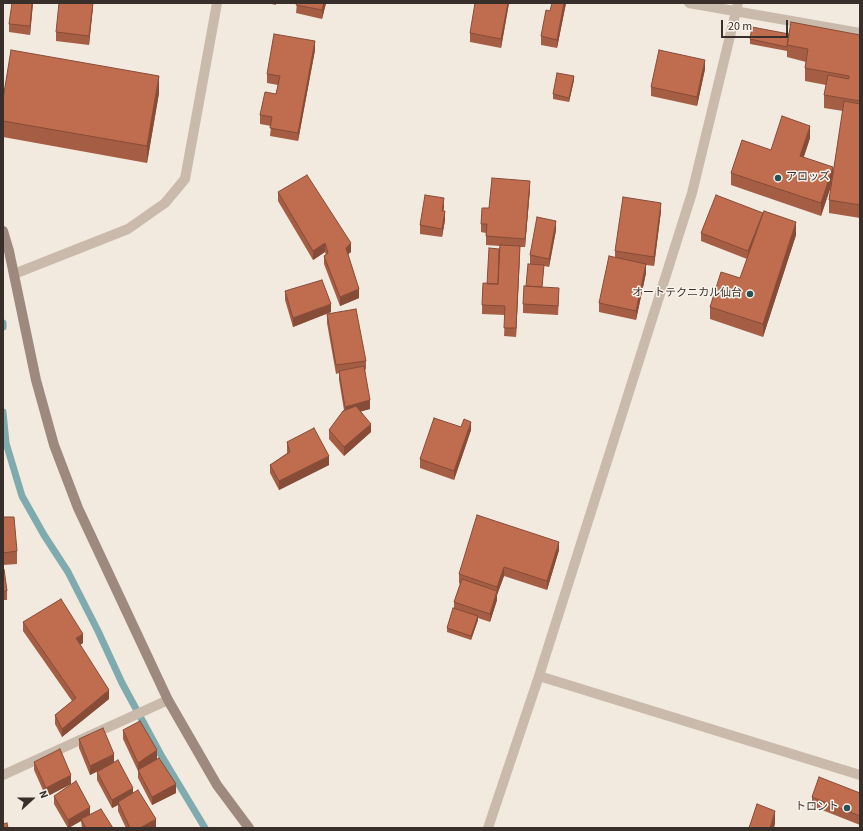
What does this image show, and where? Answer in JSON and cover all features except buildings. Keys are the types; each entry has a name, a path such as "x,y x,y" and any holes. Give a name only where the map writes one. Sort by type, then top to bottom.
{"street":[{"path":"14,274 128,229 165,204 185,180 217,3"},
{"path":"689,3 737,7 860,33"},
{"path":"488,828 539,676 692,193 737,7"},
{"path":"3,231 9,251 36,380 54,445 78,508 168,700 217,785 249,828"},
{"path":"539,676 860,776"},
{"path":"3,775 168,700"}],"waterway":[{"path":"3,412 6,443 22,496 44,535 68,572 122,683 161,755 205,828"}],"place":[{"name":"アロッズ","path":"778,178"},
{"name":"オートテクニカル仙台","path":"750,294"},
{"name":"トロント","path":"847,808"}]}
